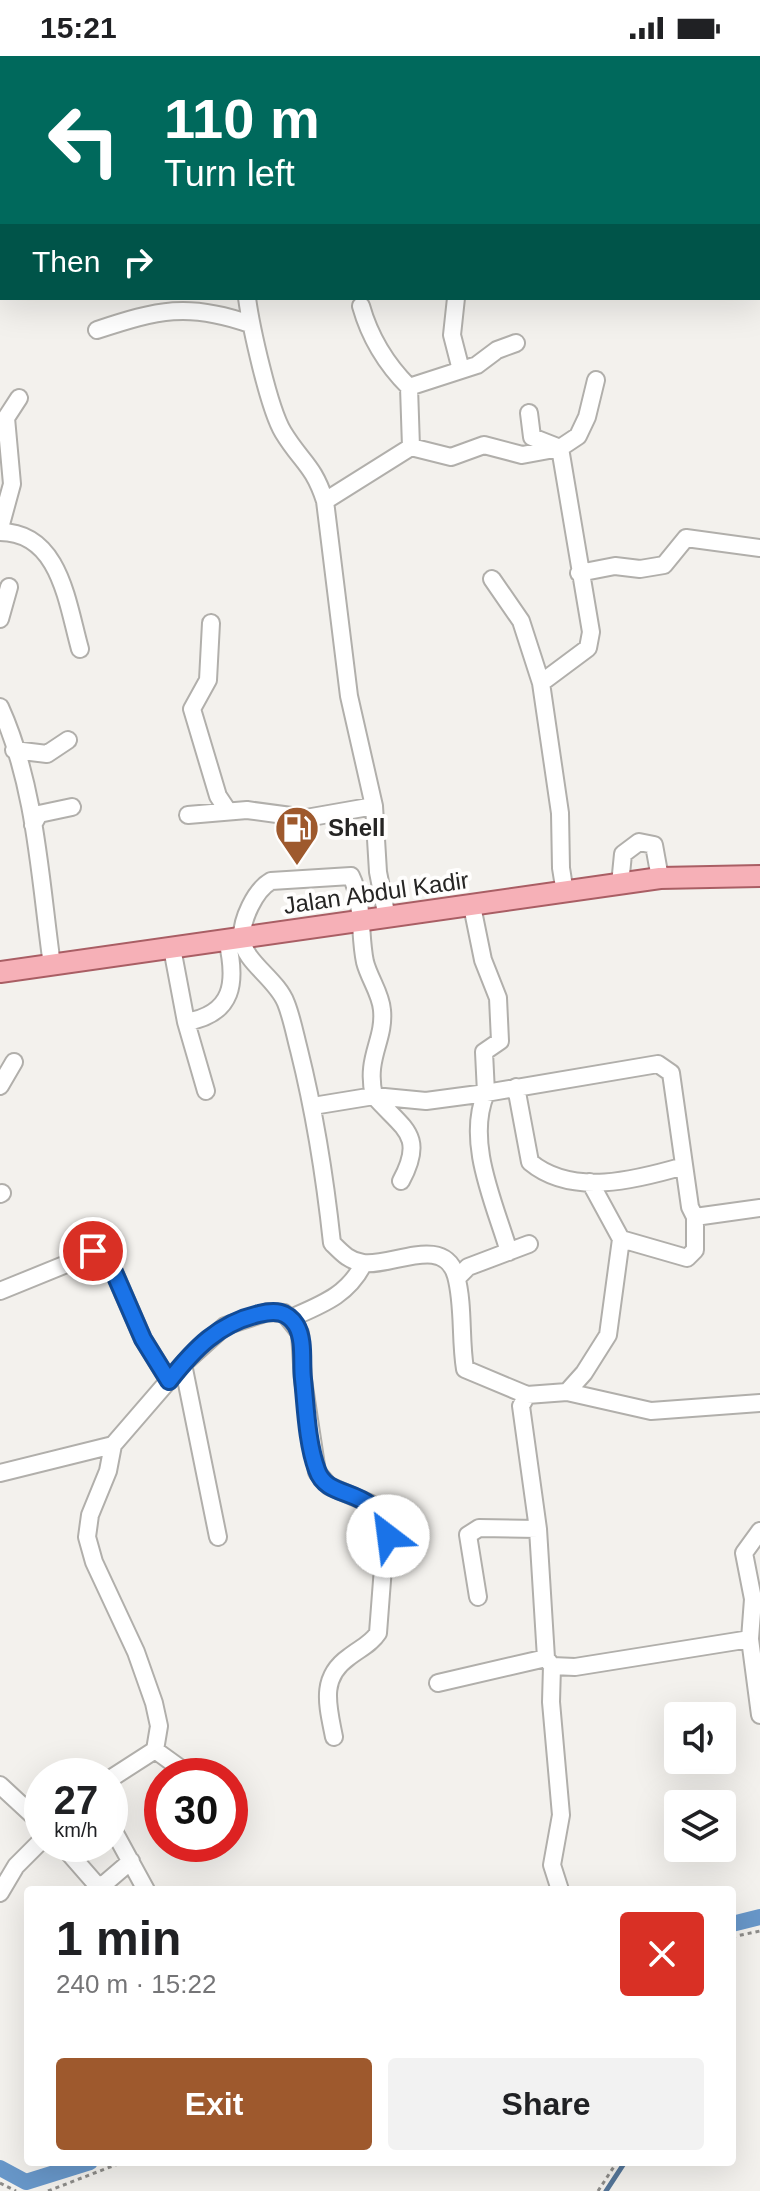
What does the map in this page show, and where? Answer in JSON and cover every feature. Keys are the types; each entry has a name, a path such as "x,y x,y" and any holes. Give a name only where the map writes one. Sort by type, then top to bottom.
{"main road":[{"name":"Jalan Abdul Kadir","path":"0,972 660,878 760,876"}],"street":[{"path":"247,300 250,324 282,431 316,474 325,501 349,696 374,806 378,872 387,918"},
{"path":"456,300 452,335 461,370"},
{"path":"97,330 148,305 212,310 250,324"},
{"path":"361,306 368,332 390,368 409,387 411,447"},
{"path":"409,387 461,370 516,343"},
{"path":"325,501 411,447 451,457 484,445 522,455 560,448 578,436 587,417 596,380"},
{"path":"19,398 6,418 12,484 0,530 21,532 43,548 61,580 80,649"},
{"path":"529,413 532,437 560,448"},
{"path":"541,683 588,648 591,632 560,448"},
{"path":"579,573 615,566 640,569 664,565 686,538 760,548"},
{"path":"492,579 521,621 541,683 560,813 565,893"},
{"path":"0,619 9,587"},
{"path":"211,623 208,680 192,709 218,796 228,811"},
{"path":"0,707 12,732 33,825 52,965"},
{"path":"14,750 47,754 68,740"},
{"path":"188,815 228,811 306,818 374,806"},
{"path":"33,825 39,814 72,807"},
{"path":"620,884 623,854 639,842 654,845 660,878"},
{"path":"186,1022 207,1018 221,1007 233,965 235,939 260,888 271,881 378,872"},
{"path":"351,876 357,888 365,962 382,1010 379,1036 371,1056 374,1096 402,1125 413,1145 414,1158 401,1181"},
{"path":"472,906 483,960 498,998 500,1041 484,1052 486,1093 480,1106 478,1142 509,1252"},
{"path":"235,939 250,960 269,975 286,1002 313,1106 332,1243 345,1257 364,1263 434,1253 451,1263 457,1278 465,1369 527,1395 567,1392 651,1411 760,1403"},
{"path":"172,948 186,1022 206,1091"},
{"path":"0,1086 14,1062"},
{"path":"313,1106 374,1096 426,1101 658,1064 671,1073 690,1207 695,1217 695,1250 687,1258 621,1239"},
{"path":"516,1087 530,1162 543,1173 590,1182 624,1183 684,1166"},
{"path":"567,1392 584,1373 608,1335 621,1239 590,1182"},
{"path":"695,1217 760,1208"},
{"path":"457,1278 468,1267 529,1244"},
{"path":"0,1291 101,1250 107,1256 143,1339 169,1381"},
{"path":"291,1318 342,1293 354,1283 364,1263"},
{"path":"128,1767 155,1750 159,1726 136,1652 94,1562 87,1537 90,1515 108,1471 113,1445 183,1364 214,1332 239,1319 268,1312 284,1313 300,1333 303,1380 317,1472 329,1486 371,1504 382,1516 388,1536 378,1633 343,1662 329,1681 326,1691 334,1737"},
{"path":"183,1364 218,1537"},
{"path":"527,1395 521,1406 538,1529 561,1815 552,1865 559,1886"},
{"path":"0,1473 113,1445"},
{"path":"478,1597 468,1535 479,1528 538,1529"},
{"path":"760,1531 744,1553 753,1599 750,1639 760,1715"},
{"path":"438,1683 549,1662 575,1667 750,1639"},
{"path":"155,1750 166,1758"},
{"path":"0,1785 24,1807"},
{"path":"128,1856 144,1886"},
{"path":"0,1893 24,1858"},
{"path":"77,1862 96,1884 103,1885 131,1861"}],"path":[{"path":"736,1936 760,1931"},
{"path":"48,2191 113,2166"},
{"path":"598,2191 614,2166"},
{"path":"0,2183 16,2191"}],"waterway":[{"path":"736,1923 760,1917"},
{"path":"0,2168 26,2182 77,2166"},
{"path":"606,2191 622,2166"}],"place":[{"name":"Shell","path":"297,867"}],"route":[{"path":"93,1251 101,1250 107,1256 122,1297 169,1381 214,1332 225,1326 268,1312 284,1313 291,1318 300,1333 303,1380 317,1472 329,1486 351,1493 378,1510 388,1536"}]}
